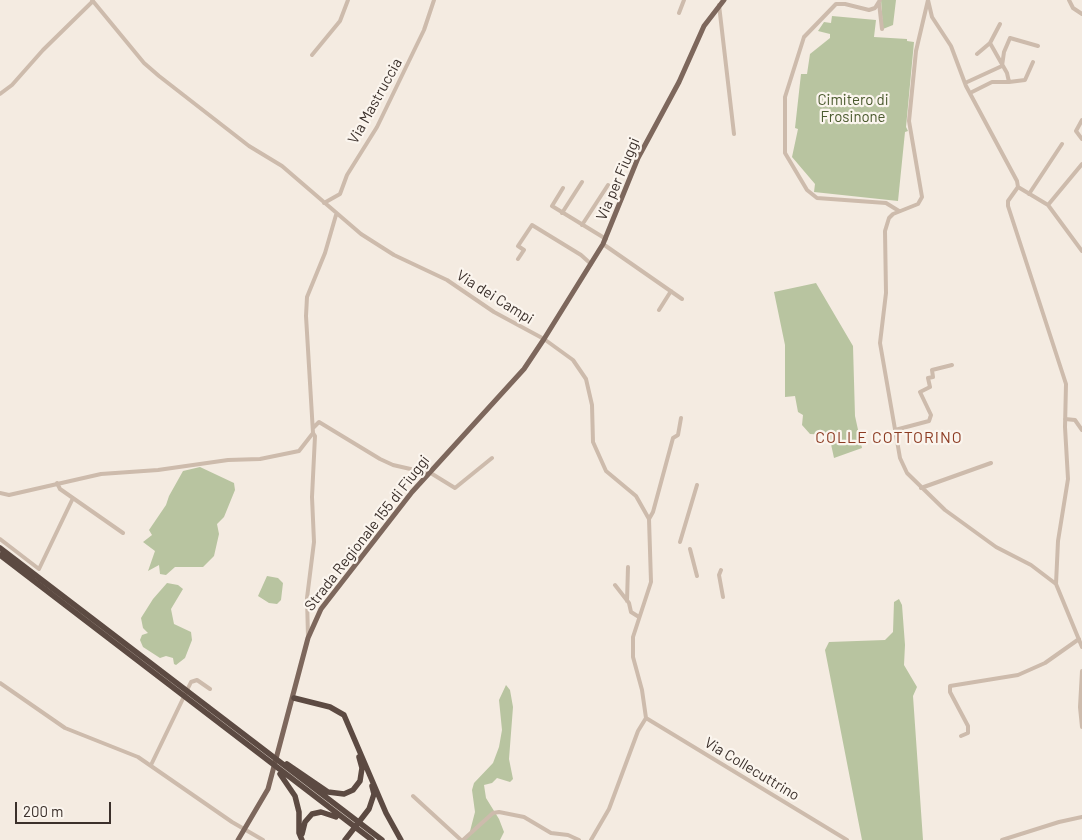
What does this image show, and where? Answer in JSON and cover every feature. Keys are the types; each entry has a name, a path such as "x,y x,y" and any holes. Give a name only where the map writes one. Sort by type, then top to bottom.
{"highway":[{"path":"0,548 181,691"},
{"path":"0,555 347,818 366,832 382,840"},
{"path":"294,698 335,709 344,715 386,813 401,840"},
{"path":"271,760 284,770 328,792 339,795 348,793 357,785 362,774 352,734"},
{"path":"345,840 369,809 373,799 366,766"},
{"path":"284,770 297,802 301,838"},
{"path":"301,838 304,822 317,813 327,813 347,818"},
{"path":"366,832 372,840"}],"main road":[{"name":"Via per Fiuggi","path":"544,339 604,241 638,158 681,78 704,26 724,0"},
{"name":"Strada Regionale 155 di Fiuggi","path":"238,840 268,789 294,698 308,638 322,609 428,472 524,369 544,339"}],"street":[{"path":"312,55 340,21 348,0"},
{"name":"Via Mastruccia","path":"324,203 340,194 347,175 377,127 424,30 434,0"},
{"path":"679,13 684,0"},
{"path":"928,0 932,17 950,46 970,93 989,125 1018,187 1048,205 1082,251"},
{"path":"891,216 918,204 922,197 909,121 916,50 928,0"},
{"path":"1069,0 1073,8 1082,14"},
{"path":"0,94 12,85 43,50 93,1"},
{"name":"Via dei Campi","path":"93,1 105,13 134,52 159,76 249,146 282,166 336,214 388,251 447,280 494,312 544,339 573,360 586,379 592,405 593,442 606,471 636,496 649,519 651,582 633,637 633,657 642,690 646,718"},
{"path":"880,1 875,8 869,10 845,4 836,4 804,37 785,97 783,133 785,153 812,195 824,199 886,203 899,212"},
{"path":"880,1 882,29"},
{"path":"719,5 734,134"},
{"path":"977,54 990,43 1000,24"},
{"path":"1002,66 1004,52 1010,38 1038,46"},
{"path":"990,43 1008,82"},
{"path":"970,93 992,82 1025,80 1033,62"},
{"path":"966,83 1002,66"},
{"path":"1082,120 1076,131 1082,139"},
{"path":"1029,194 1062,144"},
{"path":"1048,205 1082,164"},
{"path":"562,213 582,182"},
{"path":"582,225 608,185"},
{"path":"1018,187 1008,201 1008,206 1063,374 1067,395 1065,419 1068,479 1058,541 1056,584 1082,647"},
{"path":"563,188 552,206 582,225 682,299"},
{"path":"893,208 885,231 886,293 880,341 902,464 907,473 921,488 946,510 992,545 1031,565 1056,584"},
{"path":"308,638 307,598 314,542 312,497 316,436 313,433 306,316 307,297 325,253 336,214"},
{"path":"518,260 524,250 518,246 532,225 581,255 591,264"},
{"path":"659,310 671,292"},
{"path":"896,430 930,421 931,415 920,392 930,388 928,378 933,377 932,370 952,365"},
{"path":"649,519 655,506 673,438 678,435 681,418"},
{"path":"1065,419 1075,420 1082,430"},
{"path":"313,428 319,422 332,432 380,459 393,465 428,472 453,488 458,488 492,458"},
{"path":"0,498 9,494 115,473 287,455 299,451 313,433"},
{"path":"921,488 991,463"},
{"path":"58,484 58,487 123,532"},
{"path":"680,542 697,485"},
{"path":"0,493 9,494"},
{"path":"0,538 39,569 73,498"},
{"path":"690,549 697,576"},
{"path":"627,601 628,567"},
{"path":"721,570 723,597"},
{"path":"615,586 627,601 631,612 639,617"},
{"path":"961,736 968,733 968,726 950,692 950,686 1018,675 1045,663 1079,639"},
{"path":"1082,671 1080,707 1082,727"},
{"path":"151,764 191,682 197,680 210,688"},
{"path":"0,683 65,728 124,749 151,764 245,830 263,840"},
{"path":"591,840 609,809 638,731 646,718"},
{"name":"Via Collecuttrino","path":"646,718 847,840"},
{"path":"413,796 462,840 493,813 499,812 524,817 551,833 568,835 578,840"},
{"path":"1002,840 1059,822 1082,818"}],"green space":[{"path":"881,0 896,0 893,25 883,29"},
{"name":"Cimitero di Frosinone","path":"832,16 876,20 874,37 907,39 907,41 914,42 906,127 908,131 905,132 898,201 814,192 815,184 792,157 798,129 795,128 801,74 807,74 810,54 830,38 830,34 818,31 824,22 831,23"},
{"path":"816,283 853,346 855,416 862,448 834,458 829,435 810,434 802,425 803,415 798,412 795,396 785,397 785,345 774,292"},
{"path":"200,467 234,483 235,490 224,517 217,524 219,534 214,556 203,567 175,567 166,575 160,574 159,565 148,571 155,551 143,542 152,535 149,530 166,505 183,471"},
{"path":"267,576 278,578 283,583 281,600 277,604 269,603 258,596"},
{"path":"167,583 178,585 183,589 171,609 174,624 191,632 192,640 185,658 176,665 173,658 166,656 160,658 143,647 140,640 142,635 148,633 143,628 141,618 153,599"},
{"path":"899,599 902,605 905,645 904,665 917,687 913,696 923,840 862,840 825,650 829,642 885,640 893,632 894,602"},
{"path":"506,685 510,690 513,707 509,759 513,779 510,782 497,778 492,783 484,785 486,798 499,819 504,832 500,840 465,840 469,835 475,812 472,790 474,783 493,763 499,747 502,730 499,700"}],"district":[{"name":"COLLE COTTORINO","path":"889,438"}]}
